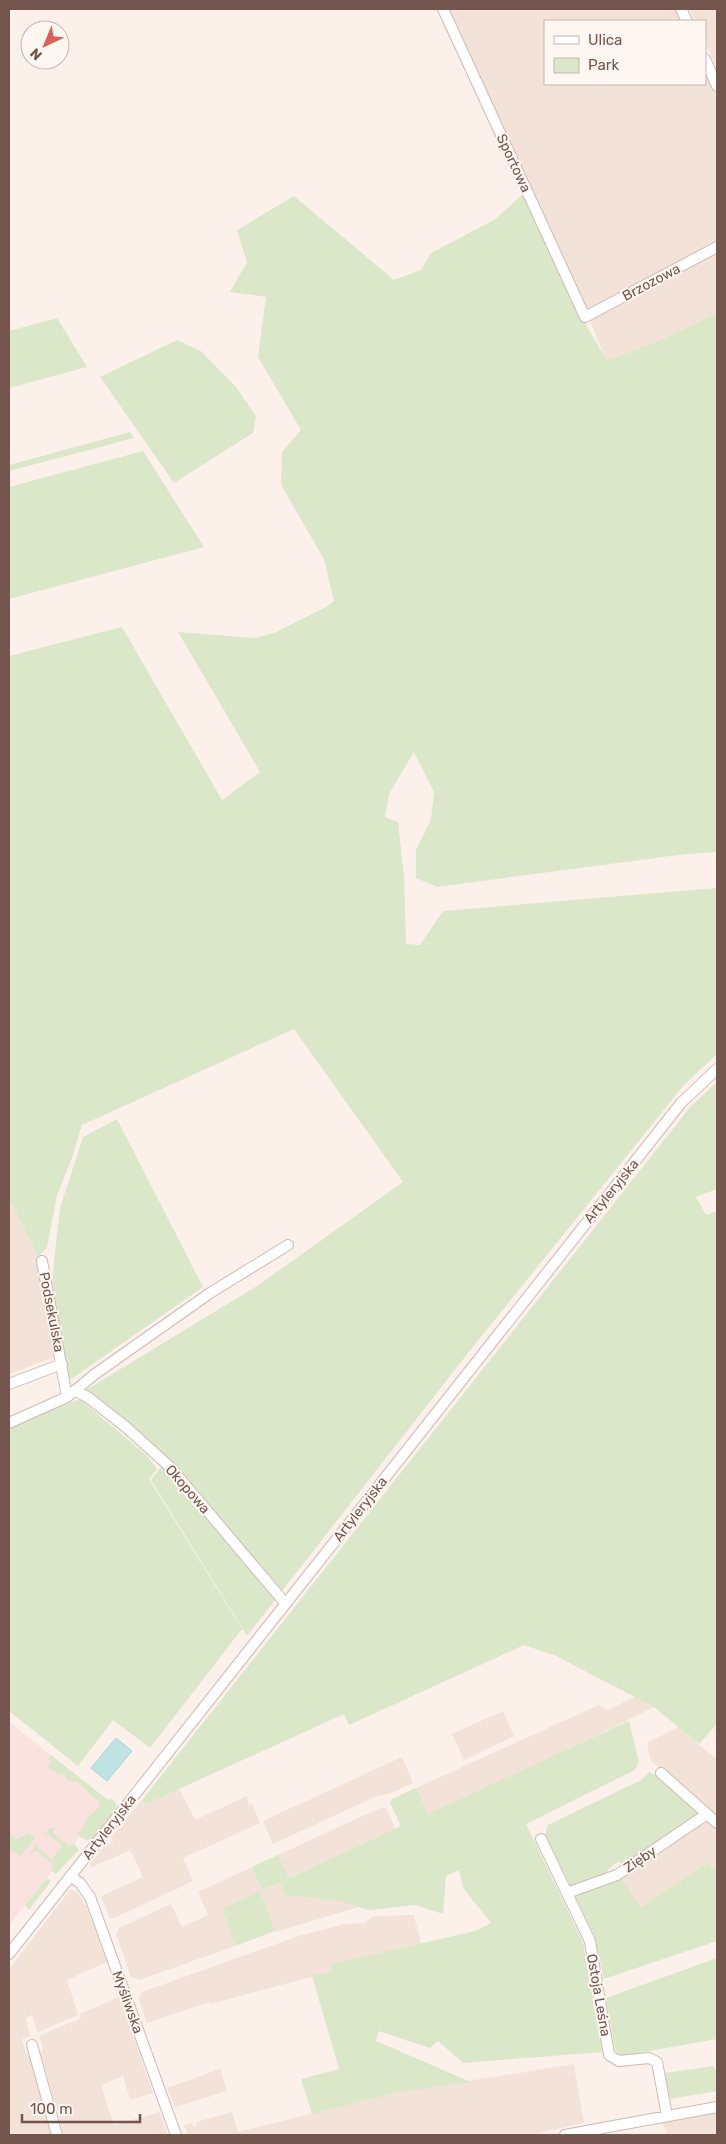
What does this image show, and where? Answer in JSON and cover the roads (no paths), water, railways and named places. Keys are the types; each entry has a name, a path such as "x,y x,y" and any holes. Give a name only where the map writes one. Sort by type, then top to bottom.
{"street":[{"name":"Sportowa","path":"443,9 586,317"},
{"path":"706,61 717,86"},
{"name":"Brzozowa","path":"586,317 717,246"},
{"name":"Artyleryjska","path":"9,1954 681,1103 717,1070"},
{"path":"9,1423 72,1394 95,1374 210,1293 288,1245"},
{"name":"Podsekulska","path":"42,1261 62,1364 72,1394"},
{"name":"Podsekulska","path":"9,1384 62,1364"},
{"name":"Okopowa","path":"72,1394 89,1398 127,1428 171,1468 285,1603"},
{"path":"661,1773 717,1823"},
{"name":"Zięby","path":"567,1893 617,1875 707,1814"},
{"name":"Ostoja Leśna","path":"541,1839 590,1941 609,2055 619,2062 649,2058 657,2062 667,2116"},
{"name":"Myśliwska","path":"70,1876 80,1883 93,1905 176,2135"},
{"path":"32,2045 57,2135"},
{"path":"565,2135 717,2107"}],"water":[{"path":"116,1738 132,1751 107,1781 91,1768"}]}
